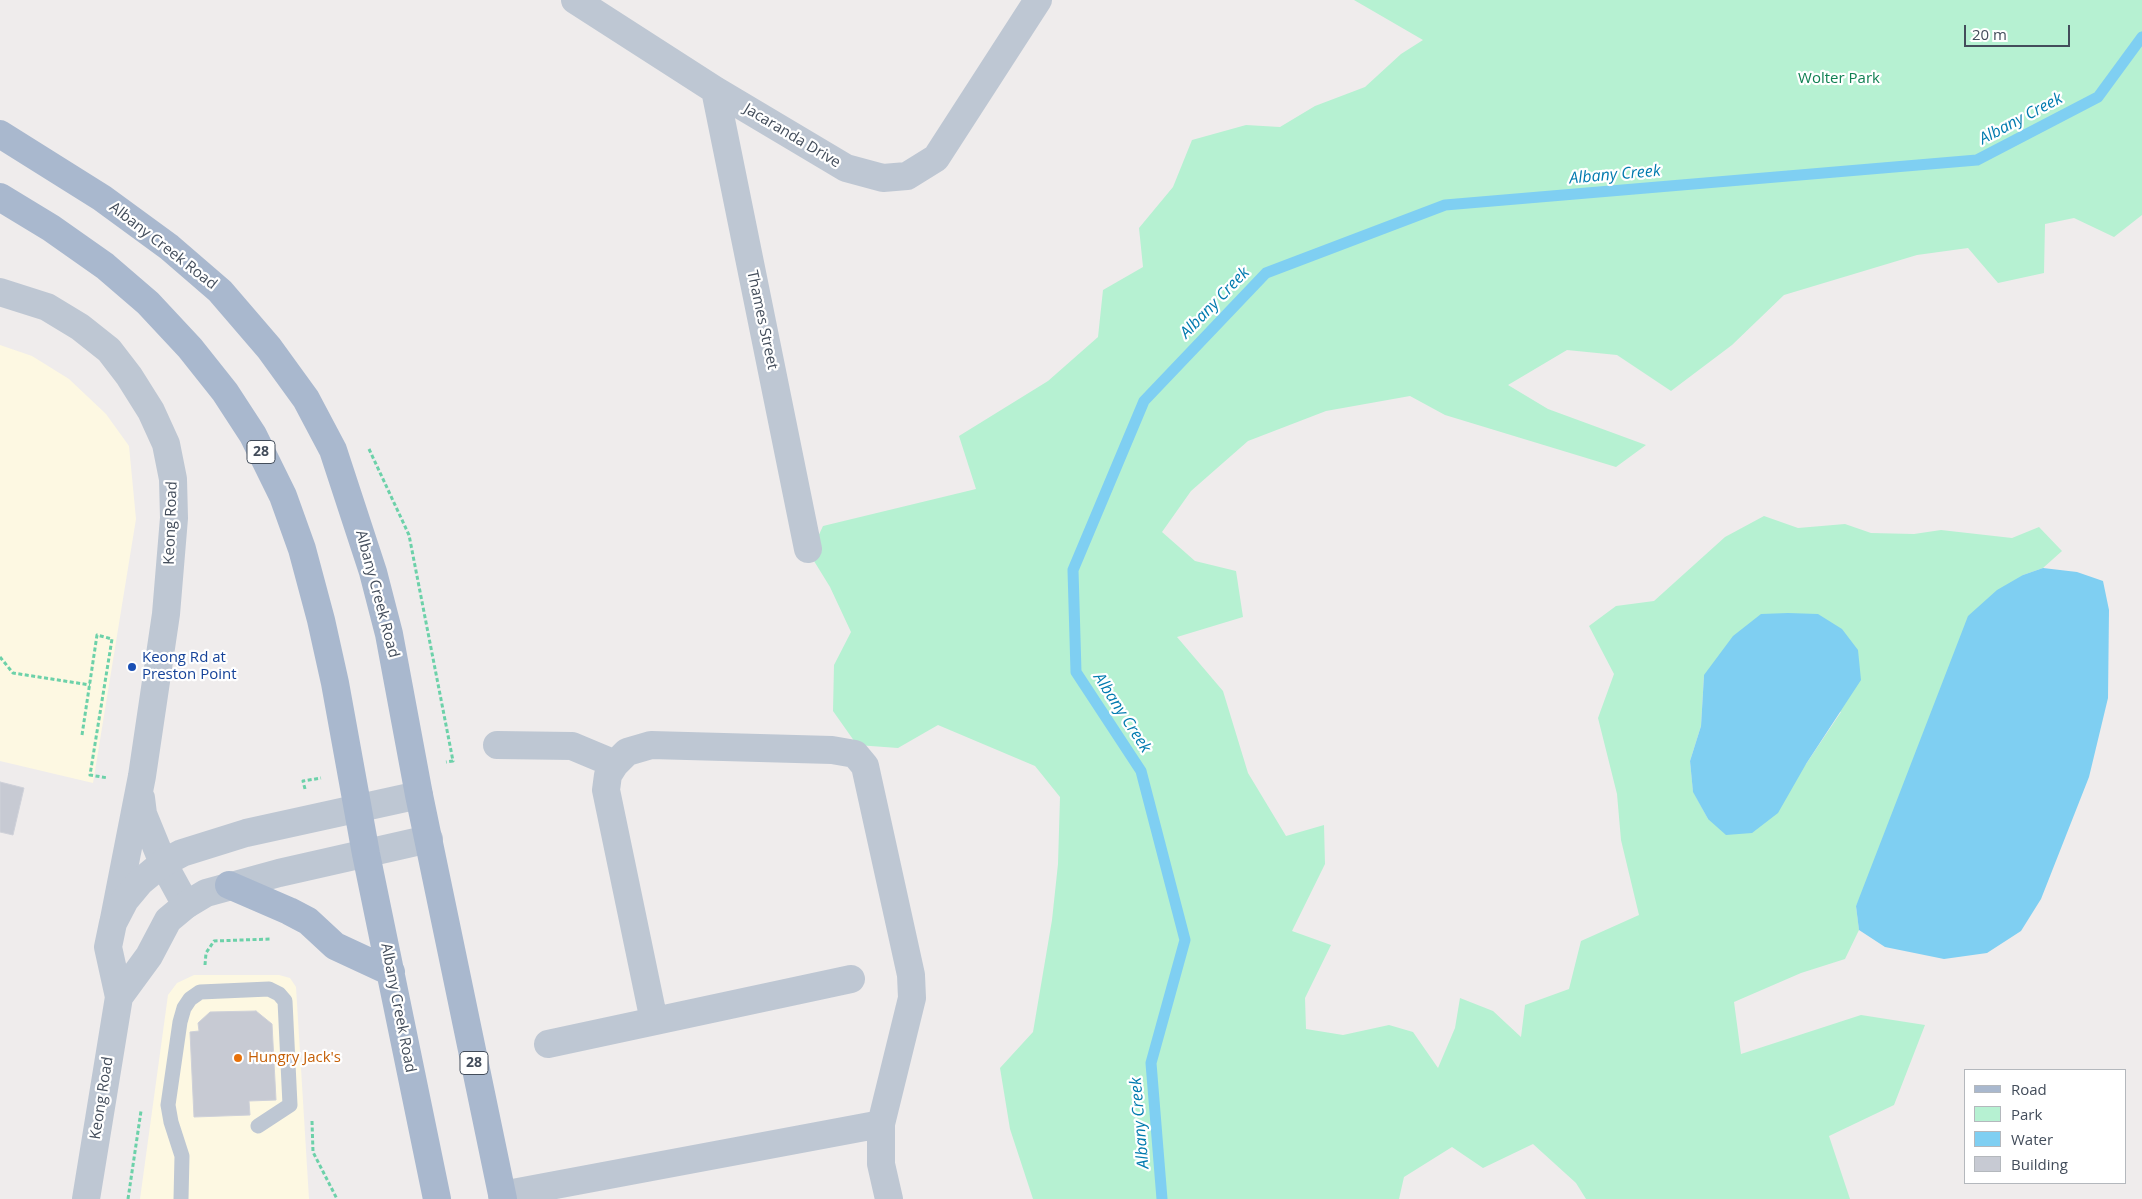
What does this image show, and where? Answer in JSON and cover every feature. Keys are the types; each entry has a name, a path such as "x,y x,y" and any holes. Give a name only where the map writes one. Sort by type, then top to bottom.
{"main road":[{"name":"Albany Creek Road","path":"0,134 102,198 169,247 220,291 269,348 306,400 333,450 373,572 389,634 419,795 503,1197"},
{"name":"Albany Creek Road","path":"0,197 51,228 105,266 148,303 190,348 225,392 253,436 283,496 302,549 336,684 366,854 437,1199"},
{"path":"229,885 289,911 308,922 335,946 391,972"}],"street":[{"name":"Jacaranda Drive","path":"575,0 715,90 846,168 883,178 907,176 936,158 1038,0"},
{"name":"Thames Street","path":"715,90 808,550"},
{"name":"Keong Road","path":"0,292 46,307 80,327 109,350 152,411 166,444 173,479 174,518 166,614 142,776 108,947 119,997 86,1199"},
{"path":"497,745 572,746 615,764"},
{"path":"654,1021 606,790 608,775 615,764 627,752 651,746 832,750 855,754 865,766 911,975 912,998 881,1124 881,1164 888,1199"},
{"name":"Keong Road","path":"142,776 141,796 143,814 163,863 186,905"},
{"name":"Keong Road","path":"114,923 125,900 135,888 163,863 182,853 208,844 419,795"},
{"name":"Keong Road","path":"119,997 149,956 168,920 186,905 206,893 229,885 429,839"},
{"path":"548,1044 851,979"},
{"path":"503,1197 881,1124"}],"lane":[{"path":"181,1199 182,1156 171,1122 168,1104 180,1022 184,1008 190,999 200,992 269,989 279,994 285,1001 290,1105 258,1126"}],"path":[{"path":"82,736 97,635 112,639 90,775 109,778"},
{"path":"0,657 13,673 90,685"},
{"path":"205,964 206,953 214,941 271,939"},
{"path":"197,966 205,964 214,965"},
{"path":"128,1199 142,1104"},
{"path":"311,1113 313,1152 337,1199"}],"shaded area":[{"path":"0,345 32,356 69,379 106,414 129,446 136,519 93,783 0,761"},
{"path":"194,975 279,975 290,978 296,987 309,1199 140,1199 168,995 177,983"}],"green space":[{"name":"Wolter Park","path":"1354,0 2142,0 2142,215 2114,237 2074,218 2045,224 2044,273 1998,283 1968,248 1917,255 1784,295 1732,345 1671,391 1617,355 1567,350 1508,385 1548,409 1646,445 1616,467 1445,415 1410,396 1326,411 1248,441 1191,491 1162,532 1195,561 1236,571 1243,617 1177,637 1223,691 1248,773 1286,836 1324,825 1325,864 1292,931 1331,945 1305,998 1306,1029 1343,1035 1389,1025 1413,1032 1438,1068 1455,1028 1460,998 1493,1011 1521,1037 1525,1005 1569,989 1581,941 1639,915 1621,840 1617,794 1598,718 1614,674 1589,626 1616,606 1654,601 1725,537 1764,516 1798,528 1845,524 1871,533 1914,534 1941,530 2012,538 2039,527 2062,551 2043,568 2023,575 1856,906 1859,930 1845,959 1801,973 1734,1002 1741,1054 1861,1015 1925,1025 1894,1105 1829,1136 1850,1199 1586,1199 1576,1183 1533,1144 1483,1168 1452,1147 1404,1177 1399,1199 1033,1199 1010,1129 1000,1068 1033,1032 1052,920 1058,864 1060,797 1035,766 938,725 898,748 857,745 833,711 834,665 851,632 830,587 814,561 816,541 823,526 976,489 959,436 1048,381 1098,337 1103,290 1143,267 1139,228 1173,187 1192,140 1246,125 1280,127 1315,106 1365,87 1401,54 1423,40","holes":["1704,675 1841,712 1806,764 1708,819 1693,791 1690,761 1701,726"]}],"water":[{"path":"2043,568 2077,572 2103,581 2109,610 2108,698 2089,777 2041,899 2021,931 1987,953 1944,959 1885,947 1859,930 1856,906 1968,616 1997,590 2023,575"},
{"path":"1761,614 1818,614 1842,629 1858,650 1861,680 1806,764 1778,813 1752,833 1726,835 1708,819 1693,792 1690,761 1701,726 1704,675 1733,636"}],"building":[{"path":"0,782 24,788 13,835 0,832"},
{"path":"256,1011 272,1024 276,1100 249,1101 250,1115 194,1117 190,1032 199,1031 198,1023 210,1012"}],"waterway":[{"name":"Albany Creek","path":"1162,1199 1151,1063 1185,940 1141,771 1076,672 1073,570 1144,401 1266,273 1445,205 1977,160 2098,97 2142,37"}],"place":[{"name":"Keong Rd at Preston Point","path":"132,667"},
{"name":"Hungry Jack's","path":"238,1058"}]}
